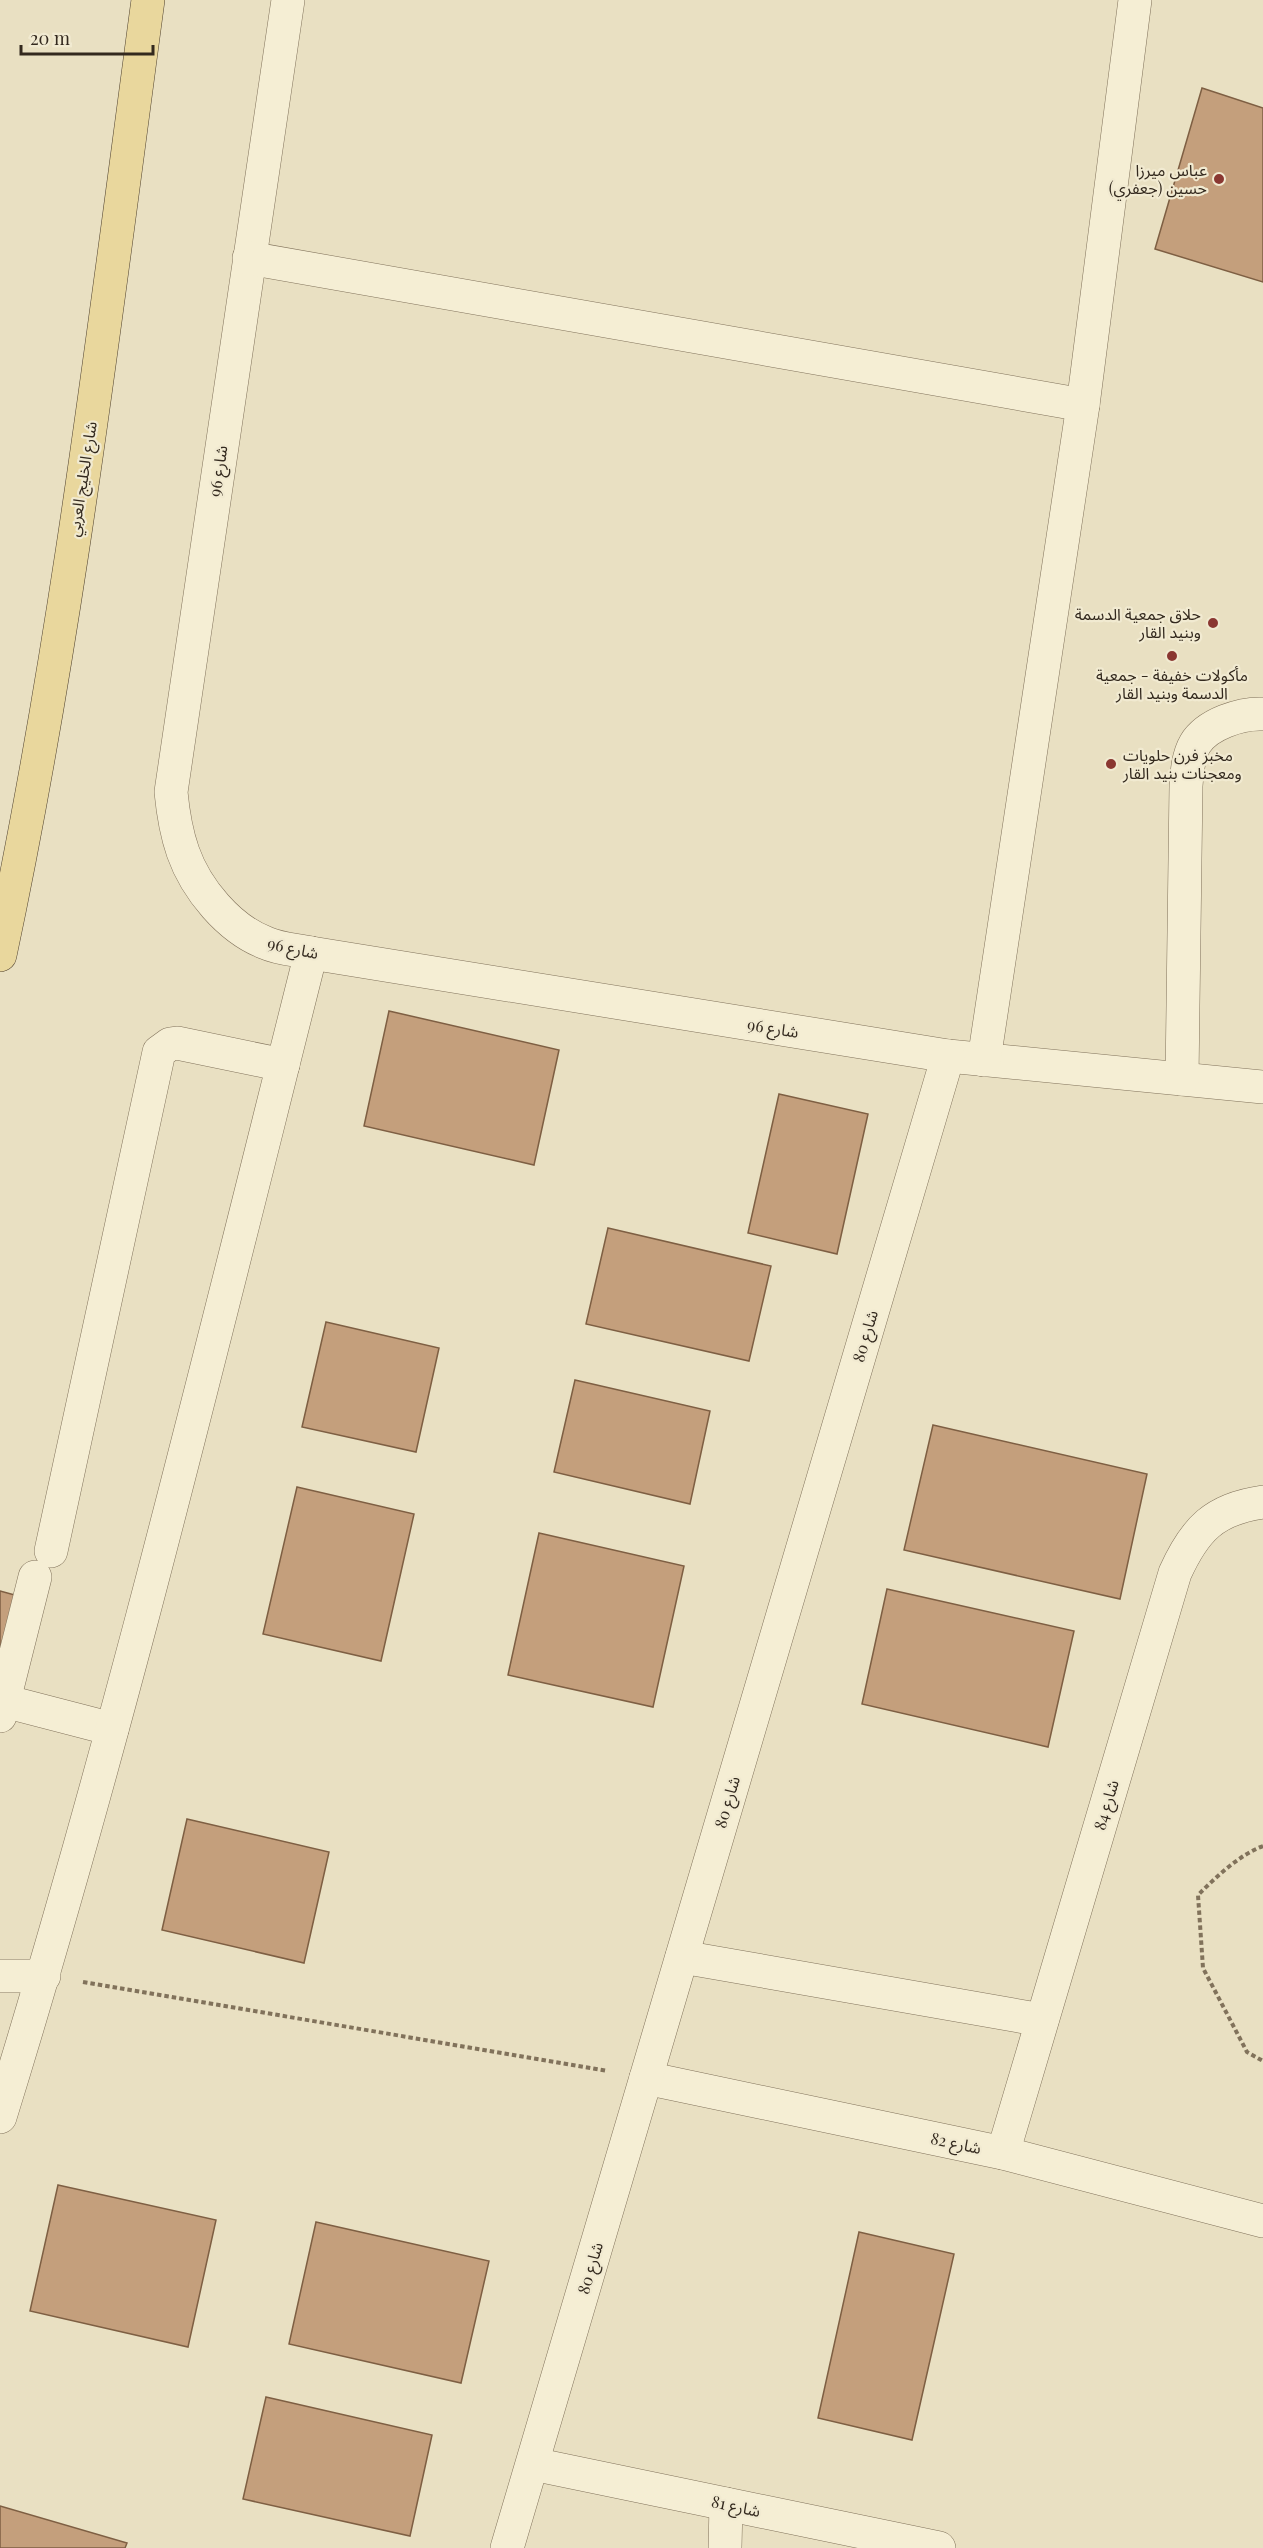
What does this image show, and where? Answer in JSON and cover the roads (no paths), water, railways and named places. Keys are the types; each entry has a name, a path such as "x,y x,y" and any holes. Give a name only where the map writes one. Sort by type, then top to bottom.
{"main road":[{"name":"شارع الخليج العربي","path":"0,955 28,822 93,414 148,0"}],"street":[{"name":"شارع 96","path":"288,0 171,792 175,827 184,854 196,879 226,918 246,934 267,944 311,953 948,1056 1263,1087"},
{"path":"984,1060 1083,405 1135,0"},
{"path":"249,258 1083,405"},
{"path":"1182,1079 1186,786 1190,757 1196,743 1214,728 1234,718 1263,714"},
{"path":"0,2117 44,1976 167,1531 311,953"},
{"path":"112,1729 2,1709 43,1564 159,1052 170,1044 177,1044 283,1065"},
{"name":"شارع 80","path":"507,2548 948,1056"},
{"name":"شارع 84","path":"1003,2153 1175,1573 1194,1536 1211,1520 1237,1507 1263,1502"},
{"path":"682,1957 1042,2020"},
{"path":"0,1976 44,1976"},
{"name":"شارع 82","path":"646,2078 1003,2153 1263,2221"},
{"name":"شارع 81","path":"533,2464 939,2548"},
{"path":"725,2548 726,2504"}],"place":[{"name":"عباس ميرزا حسين (جعفري)","path":"1219,179"},
{"name":"حلاق جمعية الدسمة وبنيد القار","path":"1213,623"},
{"name":"مأكولات خفيفة - جمعية الدسمة وبنيد القار","path":"1172,656"},
{"name":"مخبز فرن حلويات ومعجنات بنيد القار","path":"1111,764"}]}
